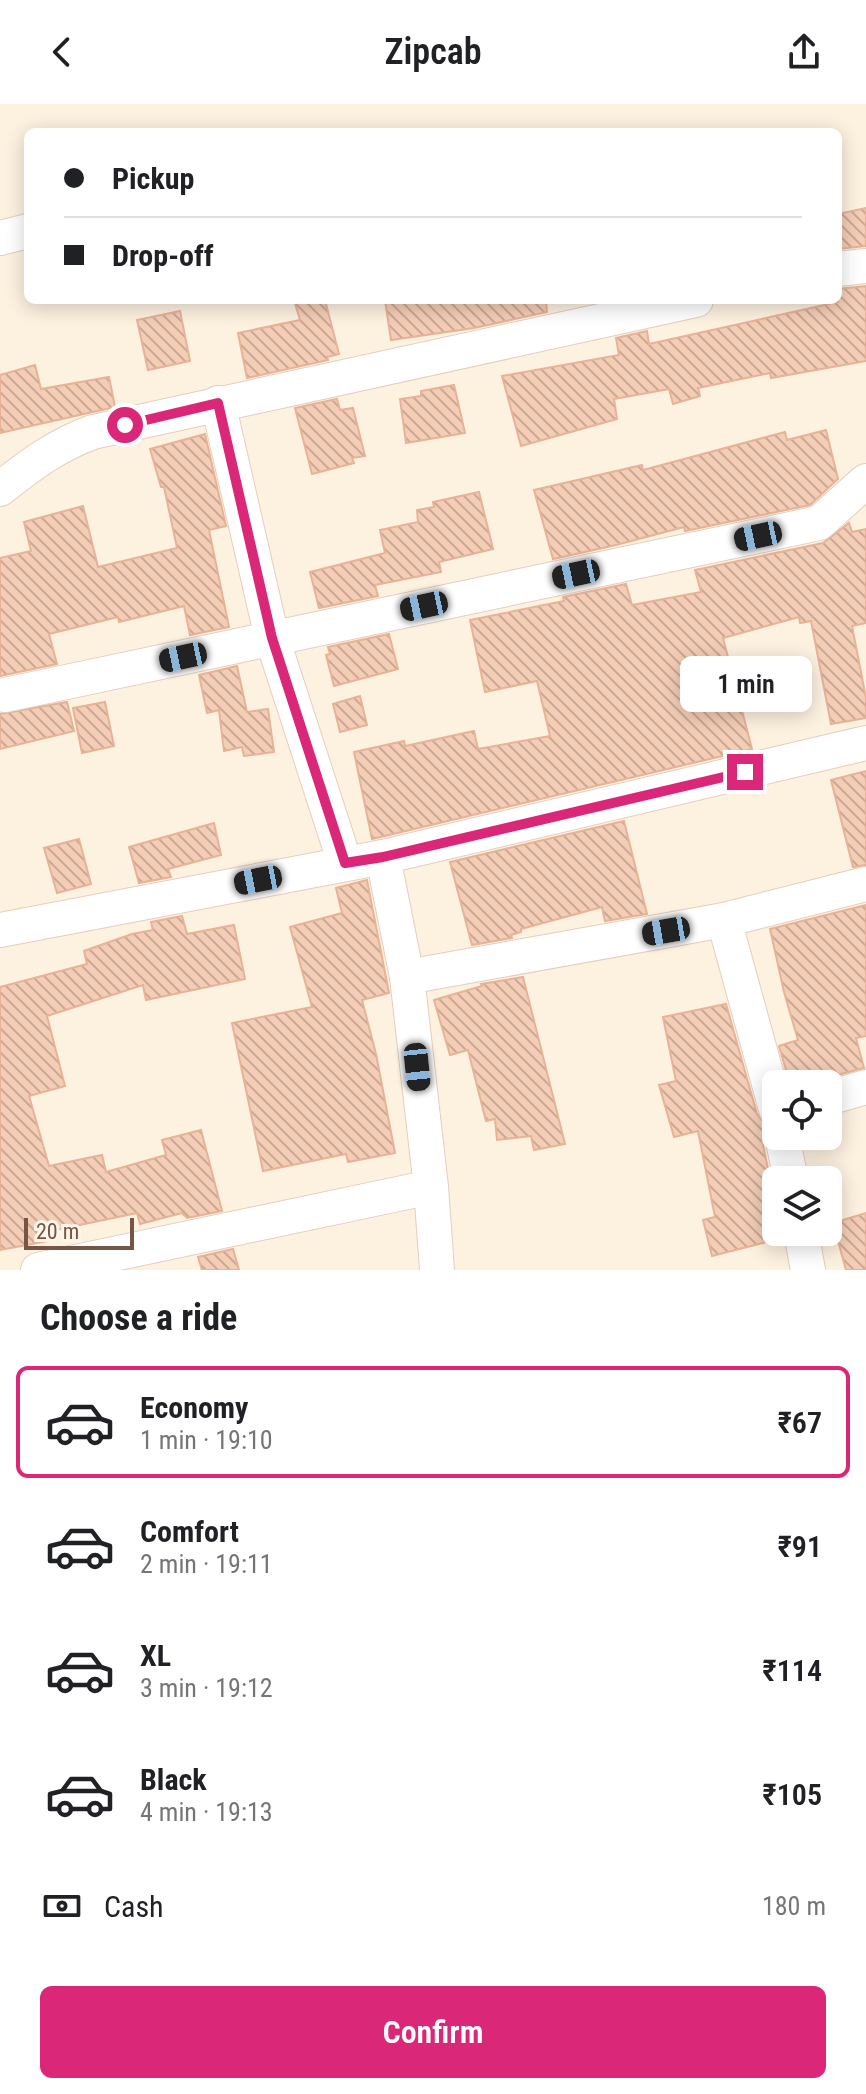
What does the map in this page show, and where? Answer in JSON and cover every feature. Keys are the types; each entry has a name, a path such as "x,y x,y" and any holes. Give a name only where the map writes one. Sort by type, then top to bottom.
{"street":[{"path":"0,238 24,232"},
{"path":"842,269 866,266"},
{"path":"0,489 38,458 68,441 93,432 677,304"},
{"path":"218,403 272,638 345,863"},
{"path":"5,695 819,523 866,481"},
{"path":"0,930 383,857 866,743"},
{"path":"383,857 407,977 431,1187 437,1270"},
{"path":"407,977 724,920 866,884"},
{"path":"724,920 765,1070"},
{"path":"842,1094 866,1087"},
{"path":"43,1269 431,1187"},
{"path":"804,1246 808,1270"}],"building":[{"path":"866,208 866,246 842,249 842,213"},
{"path":"866,286 866,361 771,378 770,373 698,388 700,396 673,404 669,389 614,399 617,419 521,446 502,376 619,355 616,338 647,331 649,344 829,304 842,304 842,289"},
{"path":"295,304 326,304 339,354 327,357 328,360 247,378 238,333 300,320"},
{"path":"386,304 546,304 547,312 474,328 391,340"},
{"path":"180,311 190,361 148,370 137,320"},
{"path":"35,365 41,389 109,377 115,407 0,433 0,375"},
{"path":"454,385 465,433 406,443 400,399 421,396 421,391"},
{"path":"337,399 340,410 353,408 365,456 352,458 354,463 312,474 295,408"},
{"path":"826,430 838,479 810,505 685,531 684,527 553,559 534,490 642,465 643,470 785,432 787,440"},
{"path":"205,434 226,526 209,530 229,627 190,635 184,606 119,622 118,617 49,634 57,664 0,676 0,558 31,551 24,522 83,506 98,567 177,548 164,487 161,487 150,449"},
{"path":"479,492 493,549 439,562 441,572 375,585 378,596 319,608 310,572 385,553 380,530 418,522 417,510 434,507 433,502"},
{"path":"849,523 852,532 866,529 866,623 852,626 866,698 866,718 831,724 811,621 800,623 799,617 723,638 752,749 372,839 354,752 404,741 405,746 474,731 478,749 550,736 537,681 485,692 470,620 564,601 563,597 626,584 632,605 701,592 695,570 823,543"},
{"path":"389,634 398,669 334,686 326,655 330,654 328,647"},
{"path":"237,666 247,712 268,709 274,752 244,756 242,747 224,751 219,710 207,713 199,675"},
{"path":"360,696 367,725 340,732 333,704"},
{"path":"67,702 74,731 0,749 0,714"},
{"path":"105,702 114,746 82,753 73,708"},
{"path":"866,771 866,865 853,867 831,780"},
{"path":"624,821 647,914 605,921 602,907 521,929 521,932 511,935 512,938 472,945 450,862"},
{"path":"214,823 221,855 168,869 171,877 139,883 129,847"},
{"path":"79,839 91,884 57,893 44,848"},
{"path":"367,880 389,993 362,1000 395,1153 348,1162 346,1154 263,1171 232,1023 312,1007 290,927 342,913 336,888"},
{"path":"866,905 866,1036 856,1038 864,1068 842,1074 842,1070 786,1070 779,1046 798,1040 770,929"},
{"path":"182,916 187,934 234,925 245,979 146,1000 143,985 47,1016 65,1086 29,1096 49,1166 102,1155 106,1172 166,1155 162,1140 201,1130 222,1211 187,1218 182,1213 140,1224 137,1213 46,1232 48,1241 0,1250 0,987 87,964 84,951 153,930 151,922"},
{"path":"523,977 565,1144 534,1150 531,1136 497,1140 495,1119 486,1121 468,1050 450,1055 434,1000 481,984"},
{"path":"726,1004 757,1114 762,1120 762,1150 767,1166 762,1166 762,1243 712,1256 703,1220 715,1217 698,1131 674,1137 659,1085 676,1081 663,1017"},
{"path":"866,1213 866,1270 846,1270 839,1246 842,1246 842,1220"},
{"path":"233,1249 239,1270 202,1270 198,1257"}],"route":[{"path":"125,425 218,403 272,638 345,863 383,857 745,772"}]}
